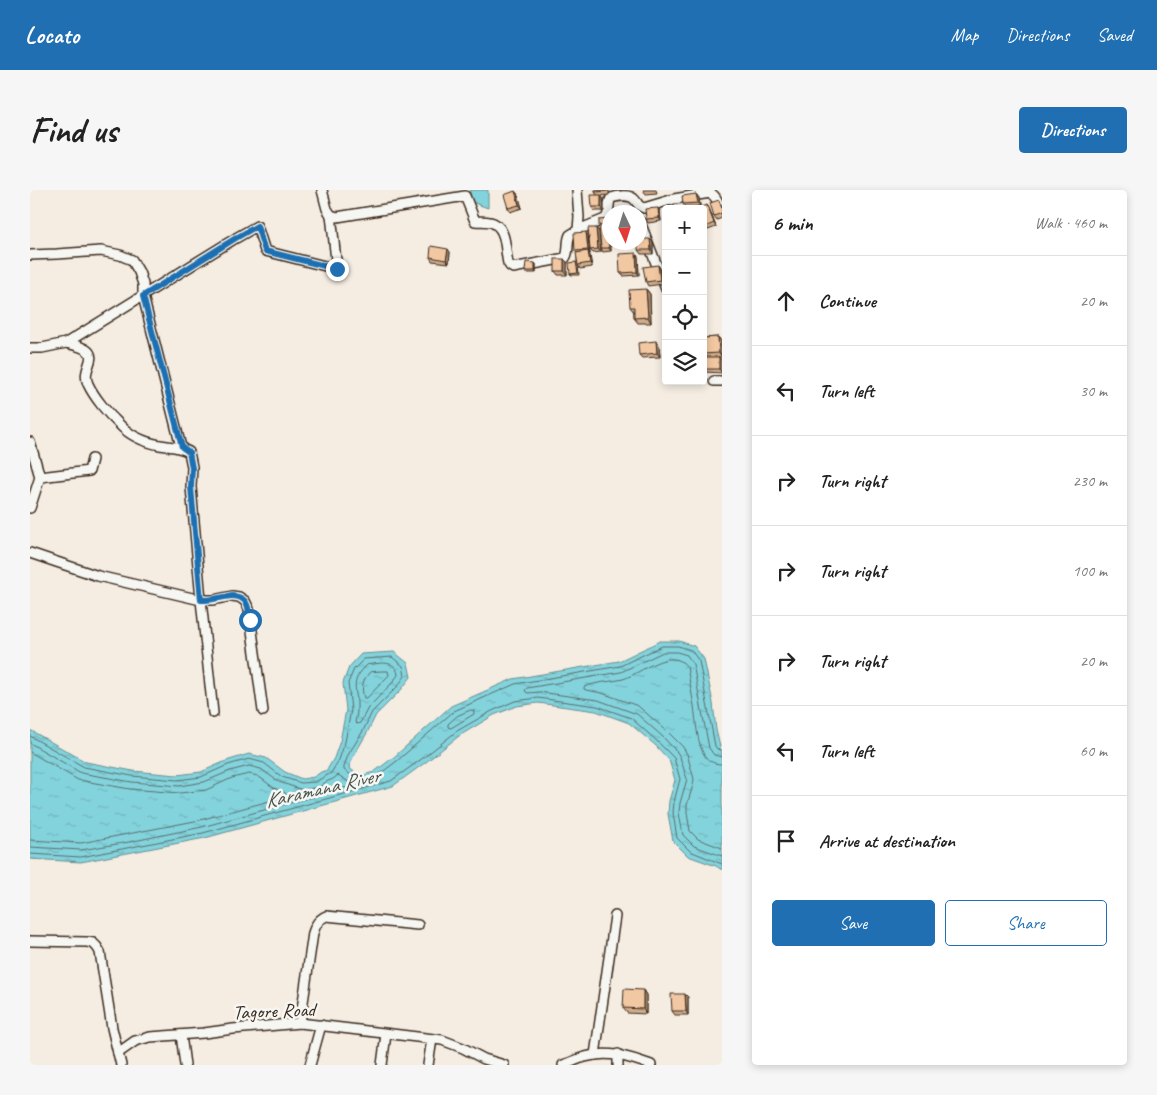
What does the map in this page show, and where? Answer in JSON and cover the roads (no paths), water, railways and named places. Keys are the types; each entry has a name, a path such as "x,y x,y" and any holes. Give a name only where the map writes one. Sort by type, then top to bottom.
{"street":[{"path":"30,348 42,348 66,343 257,226 265,251 337,269 331,215 327,209 322,190"},
{"path":"577,190 578,230"},
{"path":"647,207 700,192 713,194 722,212"},
{"path":"331,215 338,217 464,193 475,221 494,223 499,226 503,234 508,263 513,268 565,258 568,253 568,238 570,235 602,220"},
{"path":"609,205 611,198 630,196 634,198 638,205"},
{"path":"647,240 662,279"},
{"path":"30,255 101,251 132,260 143,284 143,296 182,447"},
{"path":"66,343 80,346 89,352 91,358 86,377 88,384 102,406 132,436 159,445 182,447 189,452 192,468 191,487 201,600 213,713"},
{"path":"30,442 40,477 30,508"},
{"path":"40,477 89,471 92,458"},
{"path":"30,553 98,576 201,600 213,600 232,596 245,601 249,609 263,711"},
{"path":"300,1023 313,932 320,919 326,916 418,925"},
{"path":"595,1055 615,916"},
{"path":"30,941 87,942 93,943 97,947 102,960 112,1028 121,1065"},
{"name":"Tagore Road","path":"118,1053 135,1041 150,1037 300,1023 442,1040 463,1048 480,1061 504,1065"},
{"path":"310,1065 321,1026"},
{"path":"382,1065 386,1034"},
{"path":"181,1035 185,1065"},
{"path":"428,1065 432,1039"},
{"path":"563,1065 585,1057 606,1054 618,1054 651,1065"},
{"path":"618,1054 618,1065"}],"water":[{"path":"470,190 488,190 488,208 471,202"},
{"name":"Karamana River","path":"660,641 679,641 694,646 704,659 722,755 722,870 688,856 673,841 668,814 669,801 675,780 669,760 655,745 629,723 596,711 538,703 517,706 494,715 459,736 393,786 205,838 81,862 30,859 30,730 86,762 133,771 177,775 201,772 226,761 249,754 266,758 285,772 302,779 314,777 327,770 340,741 346,710 343,683 349,667 361,654 394,652 408,663 411,677 376,715 353,757 349,768 360,776 374,772 394,757 451,706 513,679 619,661"}]}
